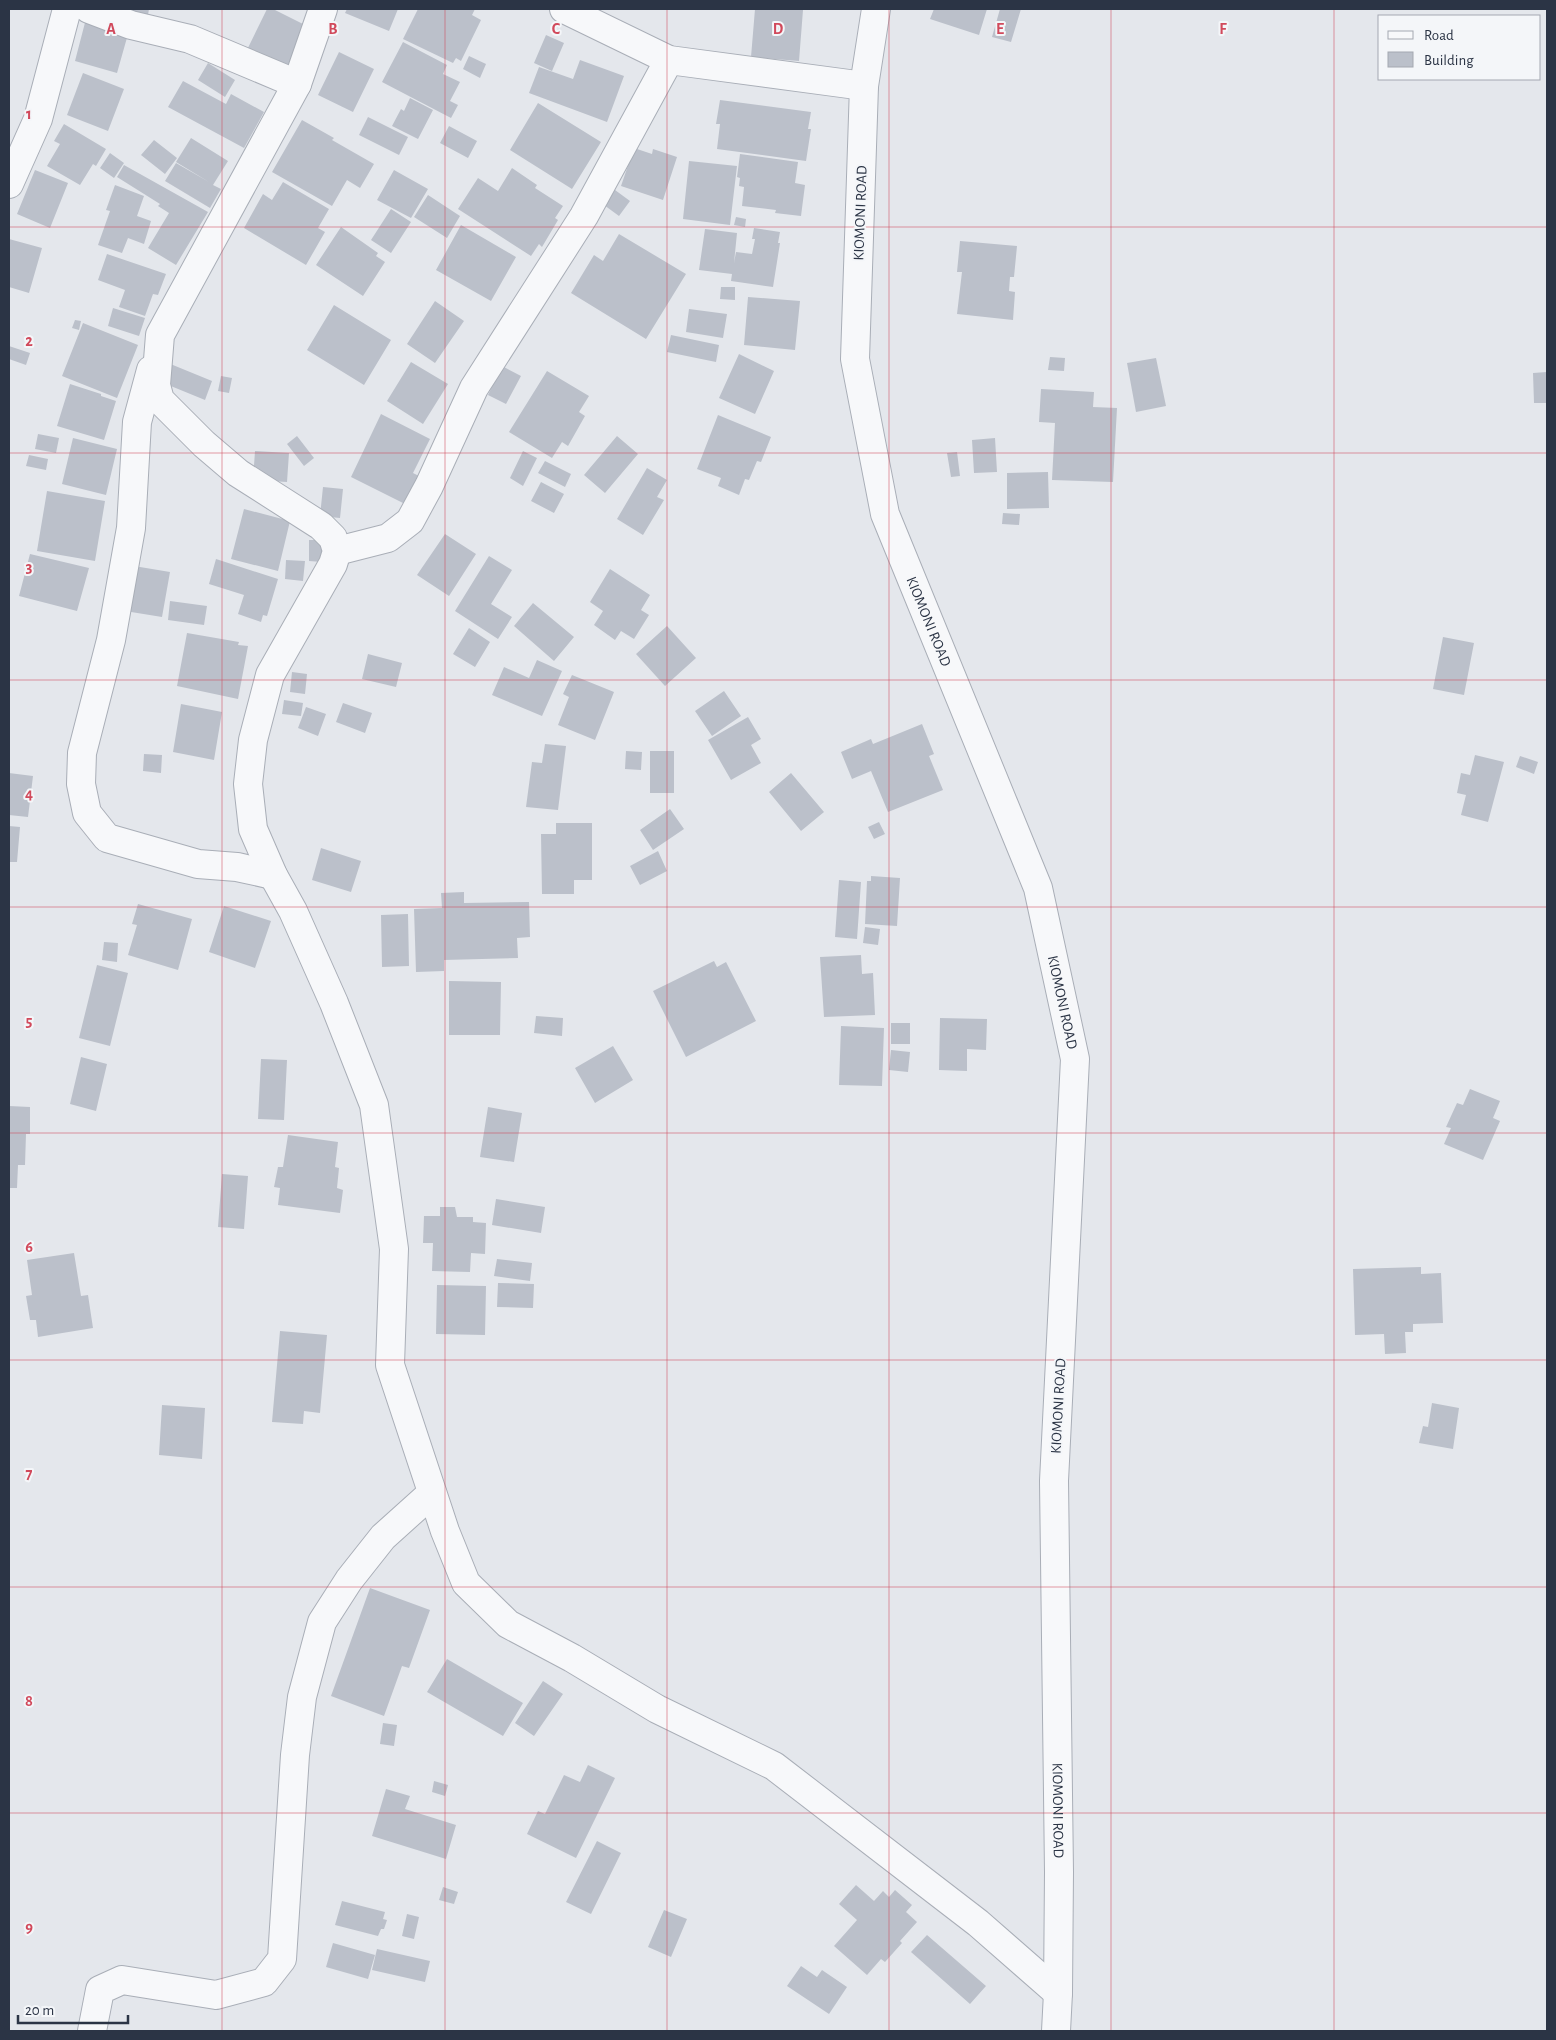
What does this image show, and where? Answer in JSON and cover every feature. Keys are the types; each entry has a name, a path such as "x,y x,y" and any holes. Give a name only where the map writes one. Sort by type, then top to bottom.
{"street":[{"path":"9,184 38,119 67,9"},
{"path":"89,9 131,25 190,39 297,84"},
{"path":"273,875 237,867 198,864 107,838 87,813 81,784 82,753 110,640 131,528 137,422 160,335 297,84 323,9"},
{"path":"564,9 669,60 864,86"},
{"name":"KIOMONI ROAD","path":"876,9 864,86 855,359 885,514 1038,888 1075,1059 1054,1482 1059,1872 1056,2031"},
{"path":"338,551 388,538 410,521 429,486 474,388 584,216 669,60"},
{"path":"160,335 156,384 160,400 204,444 238,473 321,526 333,538 338,551 333,564 270,675 253,740 248,784 253,829 334,1003 374,1106 394,1250 390,1365 445,1531 466,1583 508,1624 572,1658 657,1709 774,1766 978,1923 1058,1993"},
{"path":"92,2031 100,1990 122,1980 216,1995 264,1982 282,1959 295,1756 302,1697 322,1622 349,1580 383,1537 432,1493"}],"building":[{"path":"120,9 149,9 147,21"},
{"path":"267,9 273,9 309,27 286,73 245,54"},
{"path":"347,9 398,9 389,31 345,13"},
{"path":"418,9 475,9 472,15 481,20 461,61 456,58 453,63 403,39"},
{"path":"755,9 803,10 799,61 751,57"},
{"path":"934,9 987,9 979,35 930,19"},
{"path":"1000,9 1021,9 1011,42 992,37"},
{"path":"87,15 130,27 117,73 75,61"},
{"path":"546,35 564,43 552,71 534,63"},
{"path":"403,42 447,65 443,74 460,82 450,101 458,105 451,118 382,82"},
{"path":"339,52 374,69 353,112 318,95"},
{"path":"469,56 486,64 480,78 463,69"},
{"path":"580,60 624,76 607,122 529,93 539,67 573,79"},
{"path":"208,63 235,80 225,97 198,80"},
{"path":"83,73 124,89 108,131 67,115"},
{"path":"183,81 226,104 231,94 264,112 244,148 168,107"},
{"path":"410,98 433,110 418,139 392,126 401,109 404,111"},
{"path":"720,100 811,112 808,129 811,129 806,161 717,149 720,124 716,124"},
{"path":"538,103 601,142 572,189 510,150"},
{"path":"368,117 408,137 399,155 359,135"},
{"path":"302,120 374,164 360,188 347,180 332,206 272,172"},
{"path":"64,124 106,149 96,166 93,164 80,185 47,166 60,144 54,141"},
{"path":"449,126 477,141 468,158 440,143"},
{"path":"191,138 228,161 213,185 221,189 210,208 165,181 176,163 209,182 176,162"},
{"path":"154,140 177,158 165,174 141,155"},
{"path":"634,148 652,154 653,149 677,157 663,200 621,186"},
{"path":"110,153 124,163 114,178 100,168"},
{"path":"740,154 798,162 795,183 805,185 801,216 775,213 776,210 742,206 744,187 739,186 740,178 737,177"},
{"path":"689,161 737,166 730,225 683,219"},
{"path":"124,165 208,212 176,265 148,248 169,213 158,206 160,204 117,177"},
{"path":"512,168 537,185 535,188 563,206 555,218 558,220 542,247 539,244 531,256 458,209 478,178 498,191"},
{"path":"35,170 68,183 50,228 17,214"},
{"path":"394,170 428,189 411,218 377,200"},
{"path":"283,182 329,209 318,228 325,232 306,265 244,228 263,194 272,200"},
{"path":"115,185 144,196 137,216 151,221 144,244 128,238 122,253 98,245 110,211 106,210"},
{"path":"615,190 630,201 619,216 604,205"},
{"path":"428,195 460,216 447,238 414,217"},
{"path":"391,209 411,222 391,253 371,240"},
{"path":"736,217 746,219 745,227 734,225"},
{"path":"461,225 516,257 491,301 436,270"},
{"path":"341,227 378,253 376,256 385,262 363,296 316,265"},
{"path":"754,228 780,232 773,287 731,281 732,274 699,270 705,229 737,233 734,263 736,252 752,254 755,239 752,239"},
{"path":"619,234 686,274 646,339 571,293 594,255 603,261"},
{"path":"9,239 42,248 29,293 9,287"},
{"path":"960,241 1017,246 1014,277 1010,277 1009,291 1015,292 1013,320 957,314 962,272 957,272"},
{"path":"107,254 166,274 158,295 153,294 145,316 119,307 125,290 98,280"},
{"path":"721,287 735,287 735,300 720,299"},
{"path":"748,297 800,301 795,350 744,345"},
{"path":"435,301 464,321 435,363 407,344"},
{"path":"334,305 391,340 364,385 307,350"},
{"path":"113,308 145,318 139,336 108,326"},
{"path":"689,309 727,314 723,338 686,332"},
{"path":"75,320 81,321 79,330 72,328"},
{"path":"83,323 138,345 117,398 62,376"},
{"path":"671,335 719,345 716,362 667,352"},
{"path":"9,346 30,353 26,365 9,359"},
{"path":"739,354 774,371 755,414 719,398"},
{"path":"1050,357 1065,358 1064,371 1048,370"},
{"path":"1156,358 1166,406 1136,412 1127,363"},
{"path":"411,362 448,384 423,424 387,401"},
{"path":"168,363 212,381 205,400 161,382"},
{"path":"502,366 521,376 506,404 488,395"},
{"path":"547,371 589,396 579,412 585,416 568,446 562,442 552,458 509,432"},
{"path":"1547,372 1547,403 1534,403 1533,373"},
{"path":"221,376 232,378 229,393 218,391"},
{"path":"70,384 116,401 104,440 57,426"},
{"path":"1041,389 1094,392 1093,407 1117,408 1113,482 1052,480 1055,423 1039,422"},
{"path":"381,414 430,439 413,473 419,476 405,504 351,477"},
{"path":"718,415 771,437 761,462 757,461 749,480 745,479 739,495 718,486 721,478 697,469"},
{"path":"38,434 59,438 56,453 35,449"},
{"path":"297,436 314,458 304,466 287,444"},
{"path":"617,436 638,454 605,493 584,475"},
{"path":"73,438 117,449 106,495 62,484"},
{"path":"995,438 997,472 974,473 972,440"},
{"path":"255,451 289,453 287,482 253,480"},
{"path":"523,451 537,458 523,486 510,478"},
{"path":"957,452 960,476 951,477 947,453"},
{"path":"29,455 48,459 46,470 26,466"},
{"path":"545,461 571,474 565,487 538,473"},
{"path":"647,468 667,480 657,497 664,500 643,535 617,519"},
{"path":"1048,472 1049,508 1007,509 1007,473"},
{"path":"541,482 564,494 554,513 531,501"},
{"path":"323,487 343,489 340,518 320,516"},
{"path":"47,491 105,501 95,561 37,551"},
{"path":"244,509 290,521 278,571 231,559"},
{"path":"1003,513 1020,514 1019,525 1002,524"},
{"path":"445,534 476,554 449,596 417,575"},
{"path":"309,540 323,540 322,562 309,561"},
{"path":"30,554 89,568 77,611 19,596"},
{"path":"489,556 512,570 491,604 512,617 498,639 455,611"},
{"path":"216,559 278,579 267,616 263,615 261,622 238,614 244,595 209,584"},
{"path":"286,560 305,561 303,581 285,579"},
{"path":"134,566 170,572 162,617 125,611"},
{"path":"610,569 650,595 641,610 649,615 634,639 621,631 615,640 594,625 603,611 590,602"},
{"path":"170,601 207,606 204,625 168,620"},
{"path":"533,603 574,637 554,661 514,626"},
{"path":"667,626 696,658 665,686 636,654"},
{"path":"469,628 490,642 475,667 453,654"},
{"path":"187,633 239,642 238,645 248,646 238,699 177,686"},
{"path":"1443,637 1474,643 1464,695 1433,689"},
{"path":"368,654 402,663 396,687 362,679"},
{"path":"537,660 562,671 542,716 492,695 504,667 529,678"},
{"path":"292,672 307,674 305,694 290,692"},
{"path":"572,675 614,692 595,740 558,725 569,697 563,694"},
{"path":"724,691 741,716 712,736 695,711"},
{"path":"284,700 303,703 301,716 282,714"},
{"path":"343,703 372,713 365,733 336,722"},
{"path":"181,704 222,712 214,760 173,752"},
{"path":"306,707 326,714 318,736 298,728"},
{"path":"748,717 761,739 751,745 761,763 731,780 708,740"},
{"path":"922,724 934,754 929,756 943,790 888,812 871,771 852,779 841,752 871,739 873,744"},
{"path":"545,744 566,746 558,810 526,807 532,762 542,763"},
{"path":"626,751 642,752 641,770 625,769"},
{"path":"650,751 674,751 674,793 650,793"},
{"path":"144,754 162,755 161,773 143,771"},
{"path":"1475,755 1504,762 1488,822 1461,815 1466,795 1457,793 1461,773 1470,775"},
{"path":"1520,756 1538,762 1534,774 1516,767"},
{"path":"9,773 33,776 28,817 9,815"},
{"path":"791,773 824,812 801,831 769,792"},
{"path":"670,809 684,829 653,850 640,830"},
{"path":"879,822 885,834 874,839 868,827"},
{"path":"556,823 592,823 592,880 574,880 574,894 542,894 541,834 556,834"},
{"path":"9,826 20,827 17,862 9,862"},
{"path":"321,848 361,861 351,892 312,880"},
{"path":"658,851 667,871 640,885 630,866"},
{"path":"871,876 900,878 897,926 865,924 867,881 871,881"},
{"path":"839,880 861,882 857,939 835,937"},
{"path":"464,892 464,903 529,902 530,937 517,938 518,958 444,960 444,971 416,972 414,909 442,908 441,893"},
{"path":"138,904 192,919 178,970 128,955 137,925 132,924"},
{"path":"224,906 271,921 255,968 209,952"},
{"path":"408,914 409,966 382,967 381,915"},
{"path":"865,927 880,929 878,945 863,943"},
{"path":"104,942 118,943 117,962 102,960"},
{"path":"861,955 862,974 873,973 875,1015 824,1017 820,957"},
{"path":"714,961 717,967 726,962 756,1021 686,1057 653,991"},
{"path":"97,965 128,973 110,1046 79,1038"},
{"path":"449,981 501,982 500,1035 449,1035"},
{"path":"536,1016 563,1018 562,1036 534,1033"},
{"path":"940,1018 987,1019 986,1050 967,1049 967,1071 939,1070"},
{"path":"891,1023 910,1023 910,1044 891,1044"},
{"path":"841,1026 884,1028 882,1086 839,1085"},
{"path":"613,1046 633,1080 595,1103 575,1068"},
{"path":"891,1050 910,1052 908,1072 889,1070"},
{"path":"81,1057 107,1064 96,1111 70,1104"},
{"path":"261,1059 287,1060 284,1120 258,1119"},
{"path":"1470,1089 1500,1101 1493,1118 1500,1121 1483,1160 1444,1144 1451,1128 1446,1127 1457,1103 1463,1105"},
{"path":"9,1106 30,1107 30,1134 26,1134 25,1165 18,1165 17,1188 9,1188"},
{"path":"488,1107 522,1113 514,1162 480,1157"},
{"path":"288,1135 338,1142 335,1167 339,1168 337,1188 343,1190 340,1213 278,1205 280,1188 274,1187 278,1167 283,1167"},
{"path":"222,1174 248,1176 244,1229 218,1227"},
{"path":"496,1199 545,1207 541,1233 492,1225"},
{"path":"440,1207 455,1207 457,1217 473,1217 473,1222 486,1223 485,1254 471,1253 470,1272 432,1271 433,1243 423,1243 424,1216 440,1216"},
{"path":"74,1253 81,1296 88,1295 93,1328 38,1337 36,1320 30,1320 26,1296 32,1295 27,1260"},
{"path":"497,1259 532,1263 530,1281 494,1276"},
{"path":"1421,1267 1421,1274 1441,1273 1443,1323 1413,1324 1413,1332 1405,1332 1406,1353 1385,1354 1384,1334 1355,1335 1353,1269"},
{"path":"498,1283 534,1284 533,1308 497,1307"},
{"path":"437,1285 486,1286 485,1335 436,1334"},
{"path":"280,1331 327,1335 320,1413 304,1411 303,1424 272,1422"},
{"path":"1432,1403 1459,1408 1453,1449 1419,1443 1423,1426 1428,1427"},
{"path":"162,1405 205,1408 202,1459 159,1455"},
{"path":"370,1588 430,1610 409,1668 402,1666 384,1716 331,1696"},
{"path":"447,1659 523,1703 503,1736 427,1692"},
{"path":"543,1681 563,1694 534,1736 515,1723"},
{"path":"383,1723 397,1725 394,1746 380,1744"},
{"path":"588,1765 615,1778 576,1858 527,1834 538,1811 545,1814 564,1775 580,1782"},
{"path":"434,1781 448,1785 445,1796 432,1792"},
{"path":"386,1789 410,1796 405,1809 456,1825 446,1859 372,1836"},
{"path":"597,1841 621,1853 591,1914 566,1902"},
{"path":"856,1885 874,1901 883,1891 889,1897 895,1890 912,1905 906,1912 917,1922 885,1962 881,1959 867,1975 834,1946 857,1920 839,1904"},
{"path":"443,1887 458,1892 454,1904 439,1900"},
{"path":"342,1901 385,1912 383,1919 387,1920 384,1929 381,1929 378,1936 335,1925"},
{"path":"664,1910 687,1919 671,1957 648,1947"},
{"path":"407,1914 419,1917 414,1939 402,1936"},
{"path":"927,1935 986,1986 970,2004 911,1952"},
{"path":"333,1943 375,1955 368,1979 326,1967"},
{"path":"377,1949 430,1961 425,1982 372,1970"},
{"path":"801,1966 817,1977 822,1970 847,1987 829,2014 787,1986"}]}
